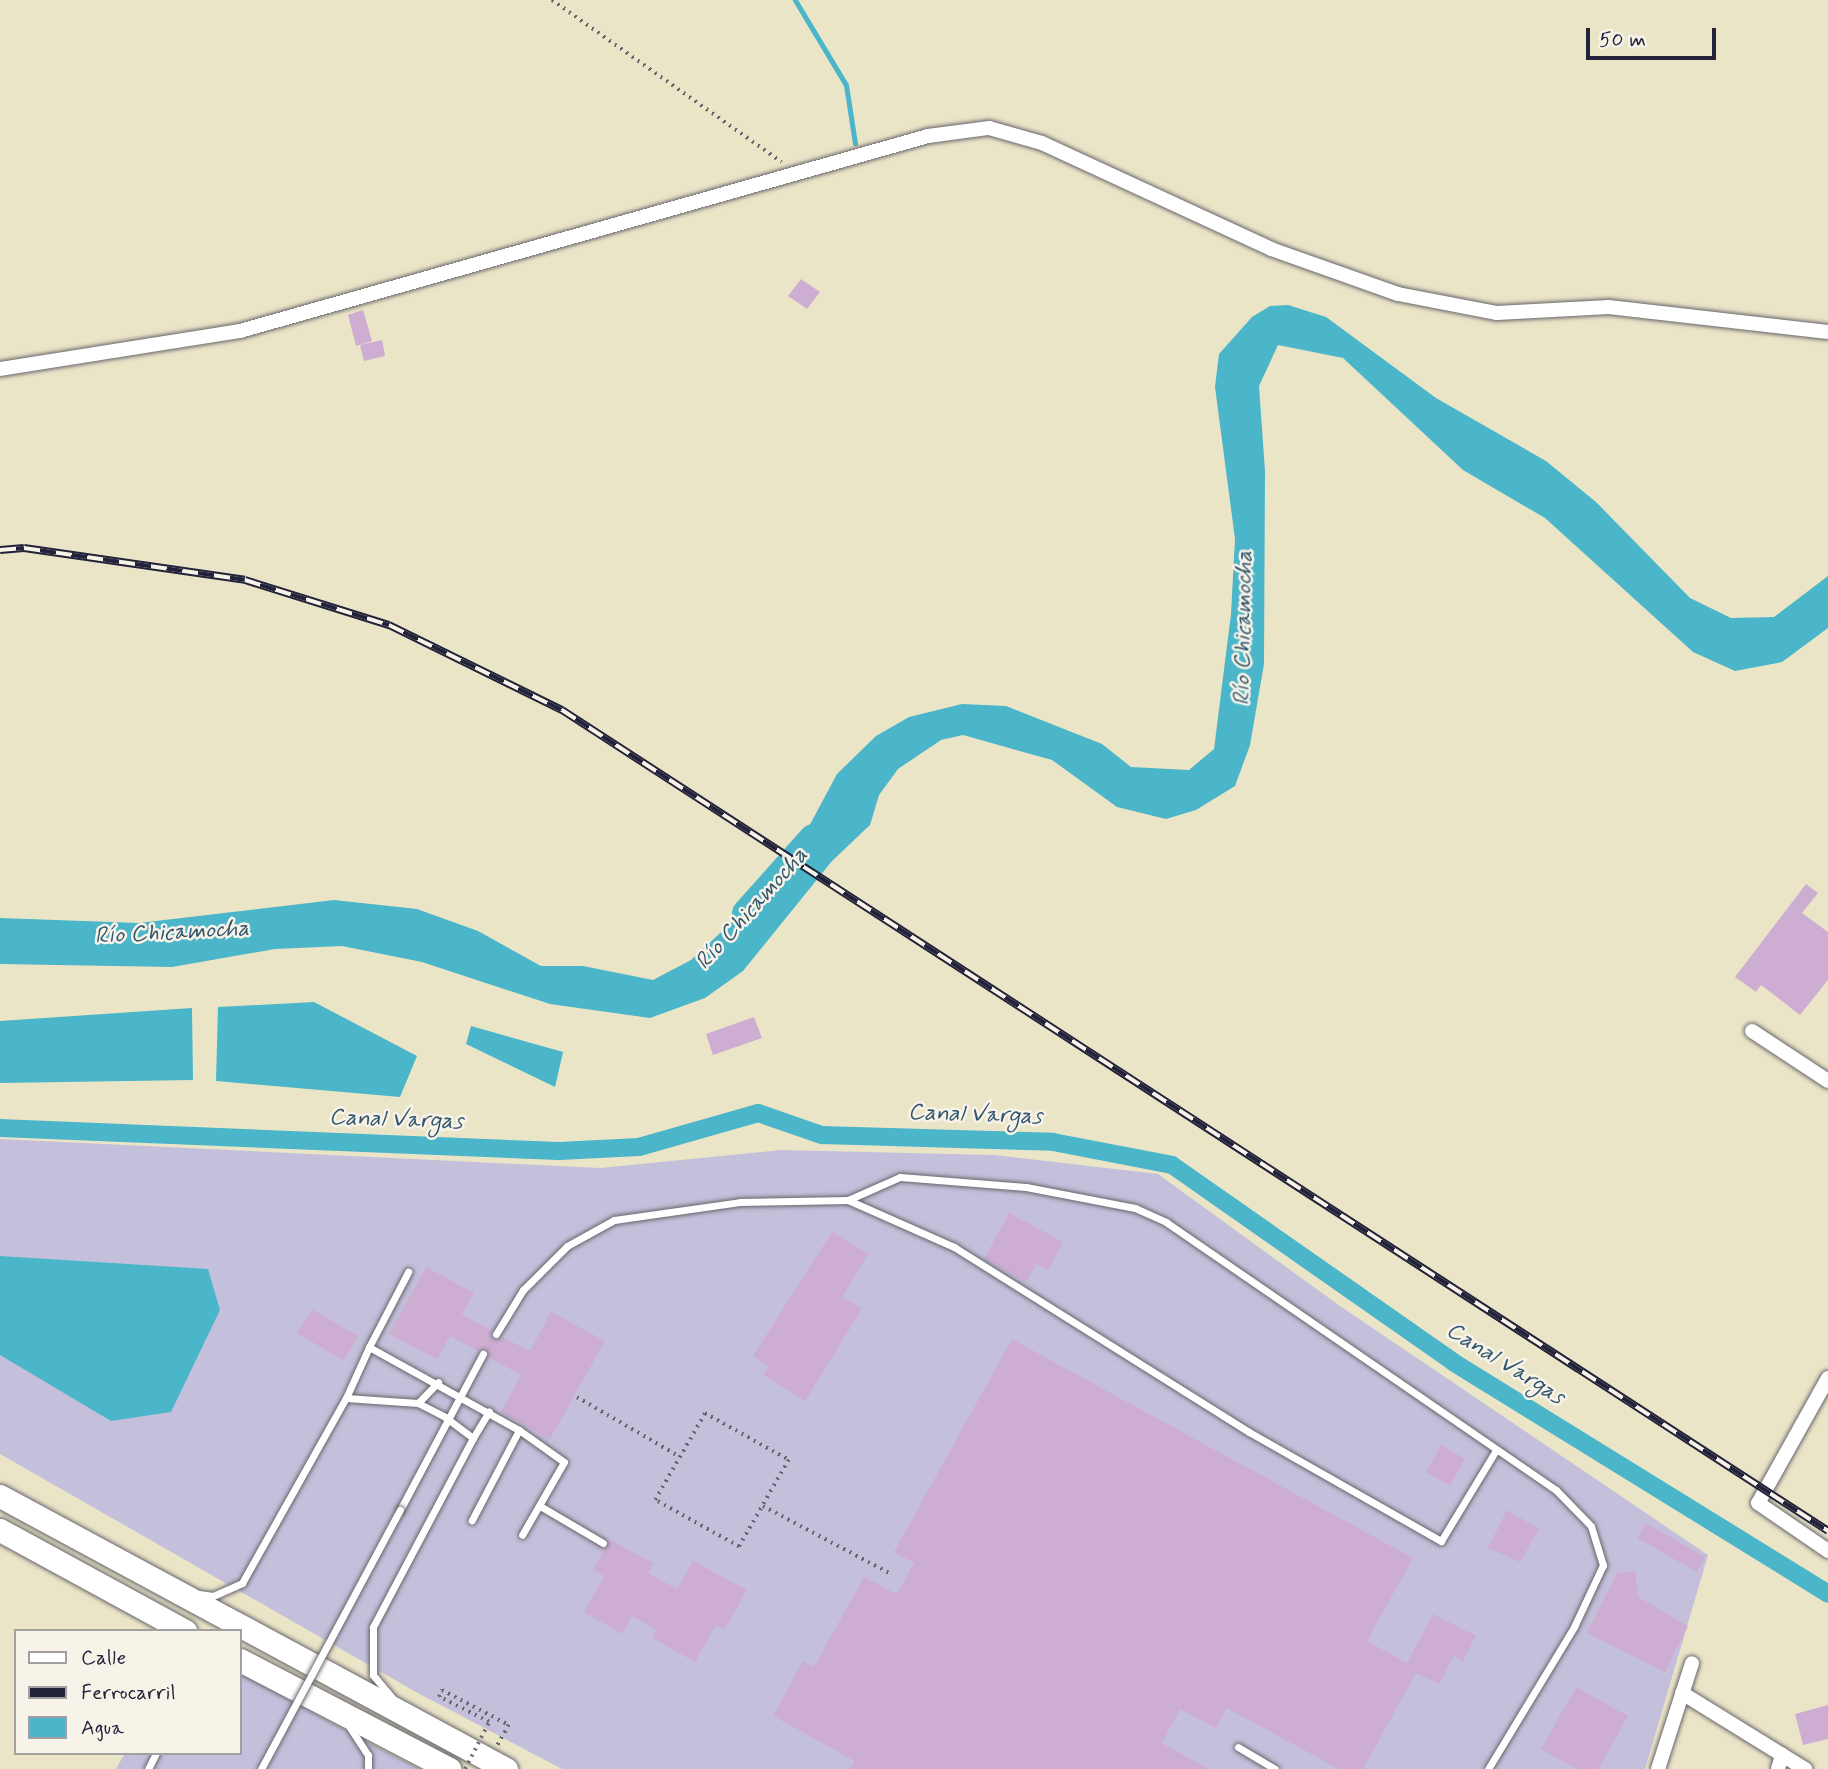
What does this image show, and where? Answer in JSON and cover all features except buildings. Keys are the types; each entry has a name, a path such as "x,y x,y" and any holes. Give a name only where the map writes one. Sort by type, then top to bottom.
{"highway":[{"path":"0,1496 498,1765"},
{"path":"0,1530 181,1629"},
{"path":"242,1662 449,1769"}],"street":[{"path":"0,369 240,331 929,136 989,128 1042,143 1270,249 1398,294 1497,313 1609,307 1828,332"},
{"path":"1752,1031 1828,1081"},
{"path":"1828,1378 1758,1503 1828,1551"},
{"path":"1658,1769 1692,1662"},
{"path":"1682,1693 1780,1762 1805,1769"}],"lane":[{"path":"496,1334 523,1290 567,1246 614,1220 740,1202 848,1200 900,1177 1026,1187 1135,1208 1166,1222 1495,1452 1556,1490 1591,1526 1603,1565 1574,1627 1488,1769"},
{"path":"848,1200 954,1247 1249,1432 1441,1541 1495,1452"},
{"path":"168,1589 213,1596 242,1583 346,1398 408,1272"},
{"path":"369,1347 460,1392 565,1462 522,1535"},
{"path":"261,1769 400,1510 445,1417 483,1354"},
{"path":"418,1403 438,1382"},
{"path":"346,1398 418,1403 445,1417 473,1438"},
{"path":"408,1717 373,1675 373,1627 489,1411"},
{"path":"472,1520 519,1430"},
{"path":"540,1506 603,1543"},
{"path":"339,1711 369,1755 368,1769"},
{"path":"1238,1748 1275,1769"}],"path":[{"path":"552,0 799,173"},
{"path":"576,1398 680,1457"},
{"path":"705,1413 789,1460 739,1547 655,1500 680,1457 705,1413"},
{"path":"763,1506 889,1573"},
{"path":"465,1769 489,1722 439,1696 442,1690 509,1725 498,1765"}],"shaded area":[{"path":"0,1139 600,1168 781,1150 994,1155 1158,1174 1340,1306 1708,1555 1645,1769 562,1769 416,1692 0,1454"},
{"path":"242,1674 420,1769 116,1769 124,1755 242,1755"}],"water":[{"path":"1288,305 1326,317 1436,398 1546,461 1596,502 1690,598 1731,618 1774,617 1828,576 1828,628 1782,662 1735,671 1693,652 1545,518 1463,470 1343,358 1278,345 1259,386 1265,471 1264,664 1250,745 1235,786 1196,810 1166,819 1117,807 1052,760 963,735 941,740 898,769 879,795 870,825 832,861 743,971 705,998 650,1018 550,1004 422,962 342,946 275,949 172,967 0,964 0,918 139,923 334,900 417,909 478,931 541,966 583,966 653,980 691,960 783,875 837,774 876,736 909,717 962,704 1006,706 1102,744 1131,767 1189,770 1214,749 1231,614 1235,539 1215,387 1219,354 1252,317 1270,306"},
{"path":"314,1002 417,1056 400,1097 216,1081 218,1007"},
{"path":"192,1008 193,1080 0,1083 0,1021"},
{"path":"471,1026 563,1052 555,1087 466,1044"},
{"path":"0,1256 208,1269 220,1310 171,1412 111,1421 0,1355"}],"waterway":[{"path":"795,0 846,85 855,143"},
{"name":"Río Chicamocha","path":"748,914 814,840"},
{"name":"Canal Vargas","path":"0,1128 559,1151 639,1147 758,1113 822,1135 1053,1142 1172,1165 1453,1362 1828,1594"}],"railway":[{"path":"0,550 24,548 245,580 389,625 562,710 1828,1531"}]}
